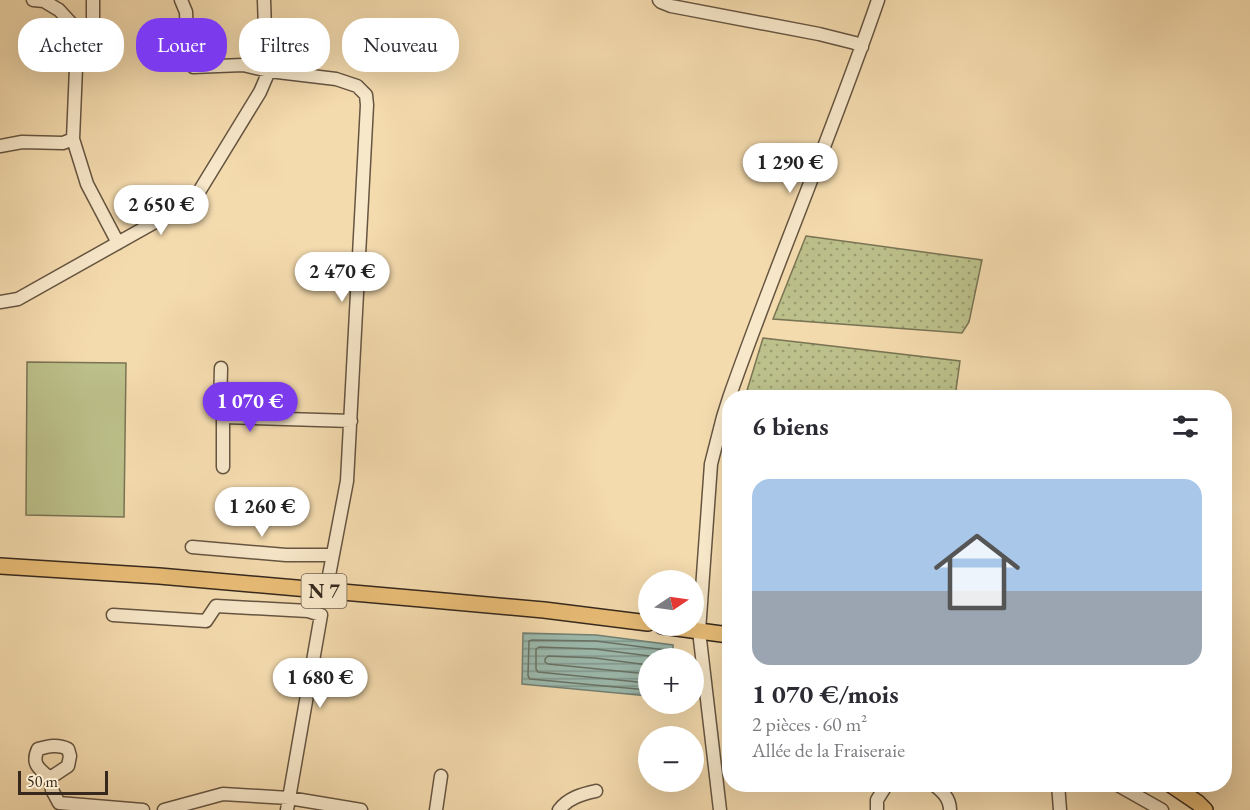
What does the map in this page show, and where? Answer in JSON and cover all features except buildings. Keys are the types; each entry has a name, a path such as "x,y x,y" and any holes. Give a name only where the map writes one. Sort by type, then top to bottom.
{"main road":[{"name":"N 7","path":"0,566 159,576 544,610 638,622"},
{"path":"704,632 722,634"},
{"path":"1181,792 1202,808"}],"street":[{"path":"33,0 44,1 59,10 66,18"},
{"path":"93,0 93,18"},
{"path":"181,0 186,12 188,61 193,66 239,65"},
{"path":"264,0 265,18"},
{"path":"659,0 671,6 819,34 855,43 862,47"},
{"path":"732,390 878,0"},
{"path":"75,72 73,140 87,184 118,243"},
{"path":"0,302 18,299 164,217 197,195 260,92 269,72"},
{"path":"277,72 336,79 357,86 366,95 367,105 347,481 326,591"},
{"path":"0,146 22,142 63,143 73,140"},
{"path":"221,368 220,409 223,417 223,466"},
{"path":"223,417 351,421"},
{"path":"703,570 711,464 722,421"},
{"path":"192,547 286,555 332,555"},
{"path":"113,615 206,621 216,606 308,611 321,615 288,804"},
{"path":"700,636 720,810"},
{"path":"436,810 441,776"},
{"path":"50,778 58,803 143,810"},
{"path":"559,810 573,798 596,791"},
{"path":"877,810 878,800 882,792"},
{"path":"943,792 950,804 950,810"},
{"path":"1059,792 1060,810"},
{"path":"1130,792 1162,810"},
{"path":"164,810 223,794 288,804 361,810"}],"green space":[{"path":"806,236 982,260 969,322 962,333 773,319"},
{"path":"763,338 960,361 956,390 747,390"},
{"path":"27,362 126,363 124,517 26,515"}],"water":[{"path":"523,633 596,635 673,645 673,648 638,648 638,695 522,684"}]}
